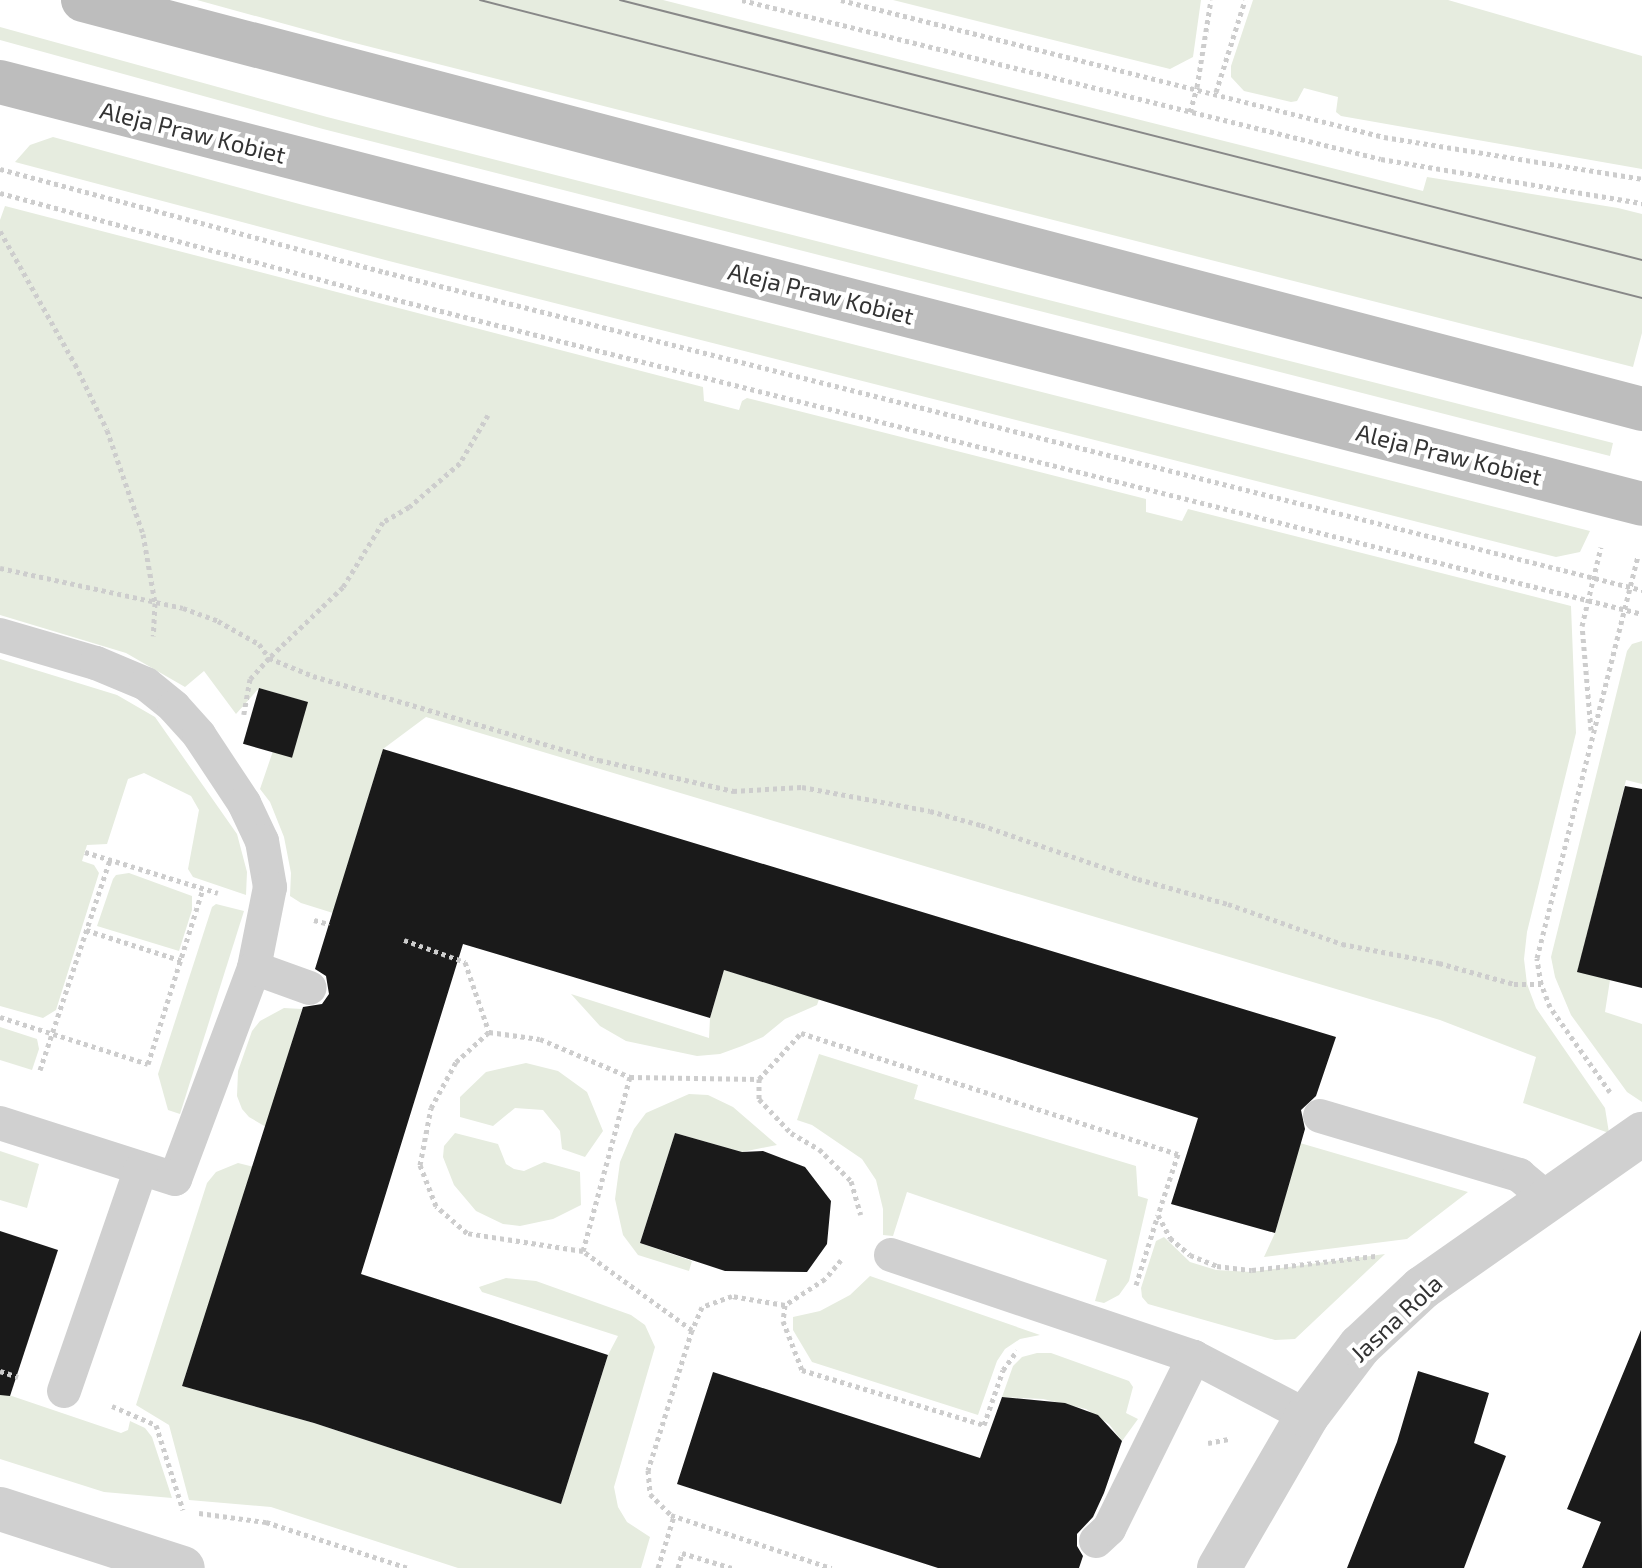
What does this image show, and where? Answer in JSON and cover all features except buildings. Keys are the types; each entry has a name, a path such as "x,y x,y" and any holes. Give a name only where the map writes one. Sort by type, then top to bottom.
{"street":[{"path":"83,0 1642,409"},
{"name":"Aleja Praw Kobiet","path":"0,82 1642,504"},
{"name":"Jasna Rola","path":"1219,1568 1307,1416 1360,1346 1422,1288 1642,1134"},
{"path":"0,1509 183,1568"}],"lane":[{"path":"0,635 96,663 146,684 174,707 199,735 244,803 262,841 270,887 254,968 175,1179 0,1123"},
{"path":"254,968 310,988"},
{"path":"1320,1116 1519,1175 1549,1200"},
{"path":"64,1391 141,1169"},
{"path":"891,1255 1194,1357 1307,1416"},
{"path":"1096,1541 1109,1529 1194,1357"}],"path":[{"path":"742,0 1381,159 1642,203"},
{"path":"841,0 1197,87 1384,137 1642,179"},
{"path":"1190,112 1211,0"},
{"path":"1216,92 1245,0"},
{"path":"0,169 401,276 1642,590"},
{"path":"0,193 378,295 1642,614"},
{"path":"0,231 75,364 107,430 143,534 155,603 152,661 146,684"},
{"path":"243,720 250,679 343,587 383,522 409,507 460,463 488,415"},
{"path":"1592,734 1582,626 1602,541"},
{"path":"1642,542 1541,932 1537,958 1541,984 1563,1027 1642,1134"},
{"path":"0,568 183,608 218,621 259,644 269,658 313,676 599,760 733,791 802,787 930,811 981,825 1138,879 1228,904 1342,944 1439,963 1514,984 1541,984"},
{"path":"85,852 232,898"},
{"path":"40,1070 110,860"},
{"path":"0,1017 148,1064 183,961 203,889"},
{"path":"86,930 183,961"},
{"path":"404,940 465,962 489,1032"},
{"path":"489,1032 540,1039 630,1077 759,1079"},
{"path":"489,1032 456,1062 431,1108 420,1165 436,1206 467,1233 583,1251 692,1330"},
{"path":"858,1224 862,1213 851,1181 819,1149 791,1133 759,1099 759,1079 801,1033 1178,1154 1135,1290"},
{"path":"583,1251 630,1077"},
{"path":"1158,1215 1170,1238 1190,1255 1217,1266 1252,1270 1386,1254"},
{"path":"831,1568 674,1516 650,1494 648,1470 702,1307 732,1296 785,1305 825,1279 843,1257"},
{"path":"785,1305 783,1321 802,1370 984,1425 1003,1370 1013,1354 1023,1347"},
{"path":"64,1391 131,1412 156,1425 183,1510"},
{"path":"658,1568 674,1516"},
{"path":"678,1568 682,1553 732,1568"}],"shaded area":[{"path":"197,0 663,0 1423,191 1427,177 1618,208 1642,214 1642,333 1633,367 347,41"},
{"path":"893,0 1201,0 1193,57 1170,69"},
{"path":"1253,0 1448,0 1642,56 1642,169 1341,116 1336,112 1338,97 1304,88 1297,101 1291,102 1244,91 1231,77 1231,66"},
{"path":"0,27 327,117 1613,443 1610,456 323,129 0,40"},
{"path":"53,137 303,205 1590,531 1580,552 1556,557 389,261 15,162 30,145"},
{"path":"5,206 703,387 704,401 739,410 742,401 747,398 1146,499 1146,512 1182,521 1188,509 1571,606 1576,733 1527,932 1524,959 1527,984 1536,1008 1605,1108 1609,1133 1523,1103 1536,1057 1440,1020 426,717 383,749 333,913 301,903 290,896 291,873 284,837 270,802 260,789 273,751 291,756 307,702 259,688 236,714 204,671 185,687 126,653 0,615 0,220"},
{"path":"1642,641 1642,784 1626,780 1578,971 1610,980 1605,1012 1642,1024 1642,1102 1627,1092 1571,1015 1555,977 1551,957 1627,651 1632,644"},
{"path":"0,659 117,695 155,717 237,834 247,872 246,895 193,877 188,869 199,810 191,796 144,773 128,779 107,844 87,845 82,861 94,865 99,873 56,1010 43,1018 0,1006"},
{"path":"129,873 192,896 192,910 179,951 97,926 113,879 116,875"},
{"path":"216,904 244,911 180,1114 168,1110 158,1074 212,907"},
{"path":"724,970 819,999 817,1005 785,1019 763,1037 742,1046 720,1054 697,1056 626,1041 600,1026 571,994 709,1038 710,1018"},
{"path":"284,1008 302,1009 266,1127 242,1109 237,1096 238,1071 252,1031 260,1021"},
{"path":"0,1027 37,1039 39,1049 32,1070 0,1060"},
{"path":"819,1054 918,1085 914,1099 1136,1166 1138,1196 1148,1199 1129,1281 1119,1295 1104,1303 1095,1301 1107,1260 907,1192 893,1236 883,1235 883,1209 876,1180 862,1159 812,1125 797,1120"},
{"path":"526,1063 558,1071 587,1092 603,1131 585,1157 562,1149 560,1131 543,1110 515,1108 493,1126 460,1117 460,1097 486,1072"},
{"path":"689,1094 708,1095 733,1107 777,1145 742,1152 675,1133 640,1243 692,1261 689,1271 638,1255 623,1235 615,1199 620,1162 634,1129 646,1113"},
{"path":"455,1133 498,1144 506,1164 514,1169 524,1171 544,1162 580,1172 581,1205 553,1219 520,1226 503,1224 476,1211 454,1185 443,1157 444,1146"},
{"path":"1300,1143 1468,1192 1407,1239 1264,1257 1275,1233"},
{"path":"0,1151 39,1164 27,1208 0,1200"},
{"path":"238,1163 254,1167 182,1386 314,1423 561,1504 608,1355 618,1336 482,1292 479,1287 506,1278 536,1281 631,1315 645,1325 655,1347 614,1487 618,1507 627,1522 650,1537 641,1568 458,1568 271,1507 189,1500 169,1425 136,1405 207,1183 216,1172"},
{"path":"1164,1237 1190,1262 1216,1270 1251,1272 1385,1254 1295,1339 1275,1340 1148,1304 1142,1297 1141,1288 1156,1241"},
{"path":"870,1276 1040,1335 1020,1339 1005,1349 997,1361 978,1415 812,1362 793,1330 793,1317 820,1311 850,1295"},
{"path":"1051,1353 1129,1381 1133,1387 1126,1413 1138,1419 1122,1441 1109,1424 1086,1409 1043,1399 1002,1397 1013,1366 1022,1357"},
{"path":"0,1392 121,1433 128,1430 130,1421 145,1428 152,1437 172,1498 104,1492 0,1459"}],"tram line":[{"path":"480,0 1642,298"},
{"path":"620,0 1642,260"}]}
